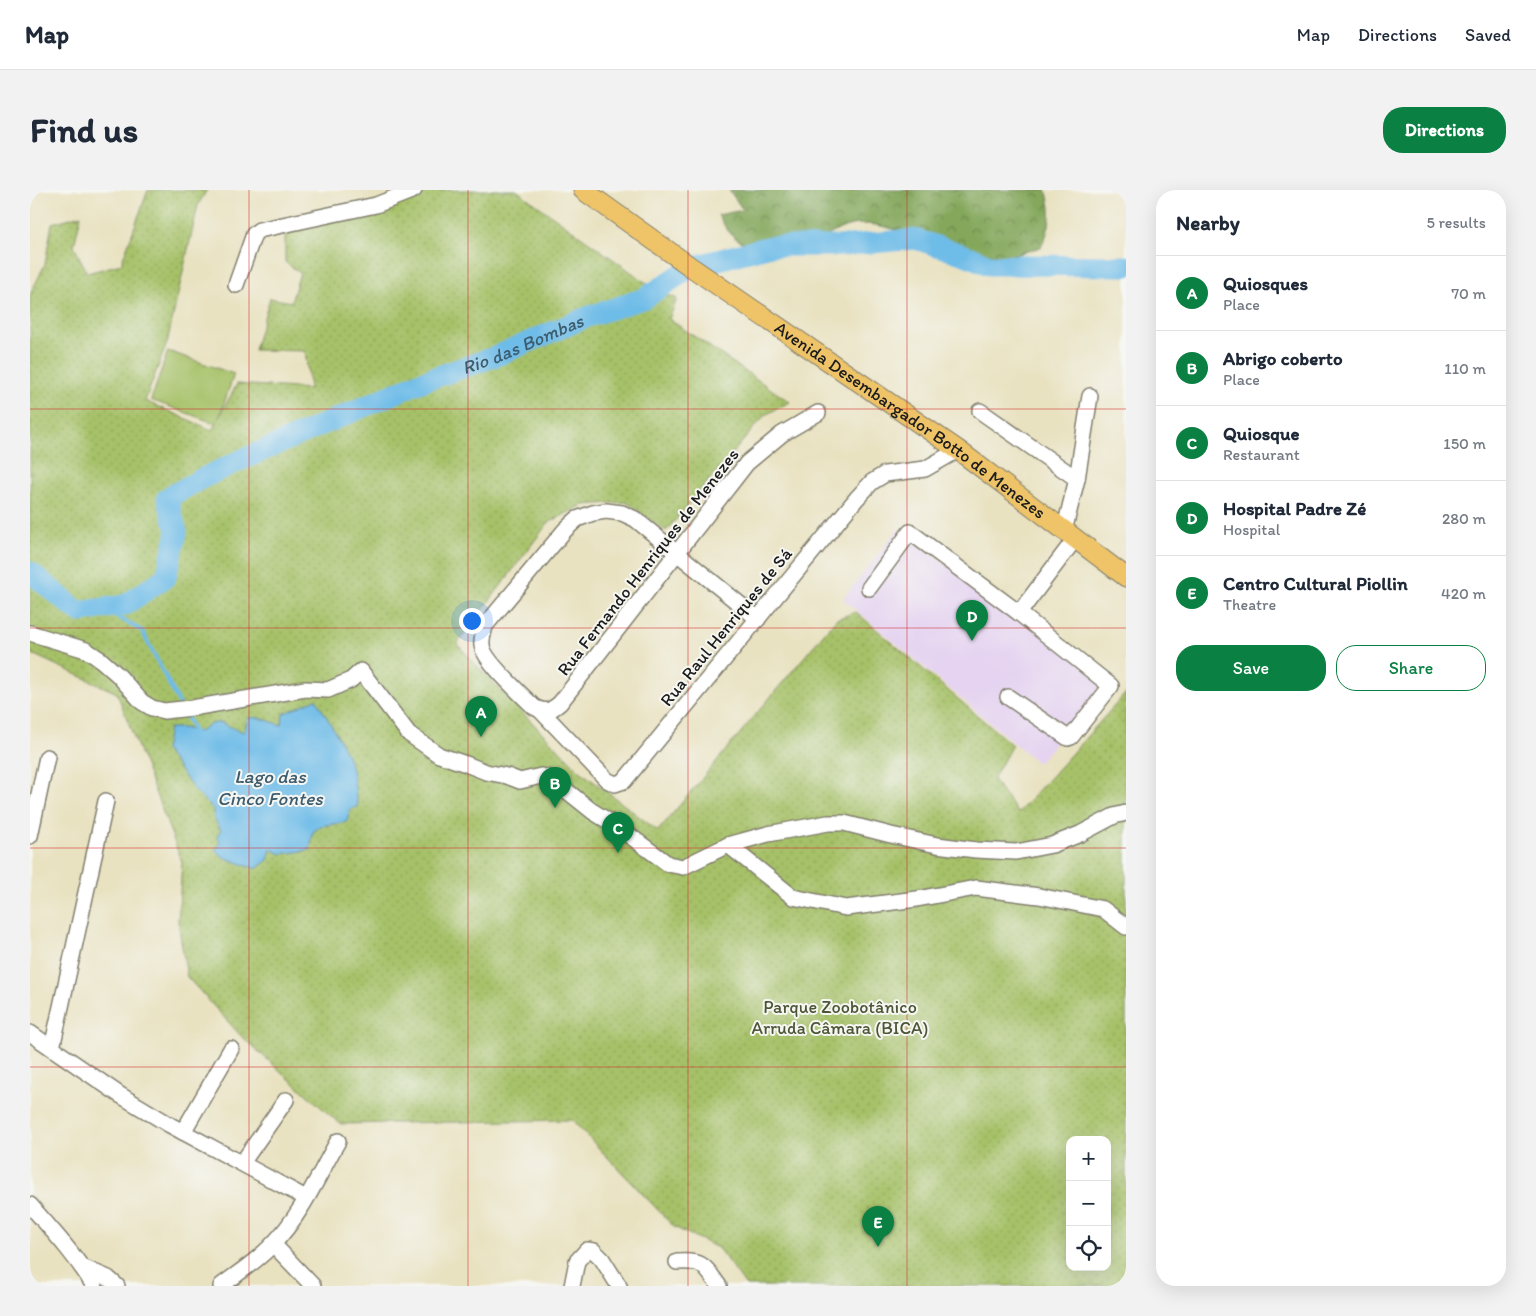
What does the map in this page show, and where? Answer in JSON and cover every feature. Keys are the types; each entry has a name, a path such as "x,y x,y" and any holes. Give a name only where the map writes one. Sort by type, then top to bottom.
{"main road":[{"name":"Avenida Desembargador Botto de Menezes","path":"583,190 690,267 958,450 1126,577"}],"street":[{"path":"236,285 254,234 259,230 376,205 414,190"},
{"path":"1019,613 1069,535 1090,396"},
{"path":"980,411 1077,479"},
{"name":"Rua Fernando Henriques de Menezes","path":"541,711 554,709 560,703 747,463 782,434 818,413"},
{"name":"Rua Raul Henriques de Sá","path":"541,711 607,780 615,784 624,782 872,482 885,474 925,469 958,450"},
{"path":"541,711 534,707 489,661 483,651 482,637 486,626 577,518 606,511 622,513 635,519 678,552 758,619"},
{"path":"869,588 910,532 1019,613 1111,686 1071,737 1068,738 1008,697"},
{"path":"30,633 86,650 102,660 142,702 152,708 164,711 175,711 305,689 328,690 351,680 360,670 410,734 439,756 520,781 541,776 552,779 592,811 618,827 668,864 683,867 728,845 768,834 828,823 844,823 938,845 976,850 1016,852 1052,845 1080,834 1114,816 1126,813"},
{"path":"30,836 47,757"},
{"path":"52,1048 106,801"},
{"path":"728,845 793,897 802,899 846,908 917,899 976,888 1039,896 1103,910 1126,927"},
{"path":"30,1032 120,1095 183,1132 306,1198"},
{"path":"183,1132 231,1049"},
{"path":"242,1163 286,1100"},
{"path":"221,1286 273,1244 306,1198 338,1141"},
{"path":"30,1205 82,1267 94,1286"},
{"path":"273,1244 313,1286"},
{"path":"572,1286 577,1261 587,1250 594,1251 602,1259 619,1286"},
{"path":"676,1262 692,1260 702,1264 719,1286"},
{"path":"82,1267 108,1278 117,1286"}],"shaded area":[{"path":"898,529 1108,684 1038,763 843,599"}],"green space":[{"name":"Parque Zoobotânico Arruda Câmara (BICA)","path":"148,190 207,190 198,205 167,343 145,401 212,430 237,384 310,389 305,351 254,350 270,298 291,302 300,273 285,262 285,232 378,209 430,190 516,190 655,289 677,299 669,319 790,402 765,415 666,531 626,502 583,505 548,523 457,644 580,771 658,831 836,619 856,612 1012,745 993,779 1018,813 1126,693 1126,1286 746,1286 718,1248 674,1227 572,1120 340,1124 242,1037 187,977 178,922 182,862 117,693 30,653 30,295 45,264 52,223 81,215 74,246 87,273 121,264"},
{"path":"729,190 1046,190 1050,204 1050,219 1041,247 1008,256 991,255 870,224 852,225 840,229 797,252 785,255 772,254 741,242 724,225 718,215 743,210"},
{"path":"168,351 234,374 217,424 151,400"}],"water":[{"name":"Lago das Cinco Fontes","path":"316,699 349,761 358,806 350,810 347,822 321,826 313,832 310,850 281,854 271,849 268,860 256,869 225,858 215,850 220,843 217,835 221,830 214,819 213,809 196,792 165,750 169,728 184,728 199,732 208,725 220,722 244,732 248,718 261,719 282,725 283,714"}],"waterway":[{"name":"Rio das Bombas","path":"30,572 79,612 125,605 166,577 177,532 167,498 239,461 421,382 494,357 587,317 645,298 691,267 771,246 839,246 915,239 989,265 1126,266"},
{"path":"104,609 142,631 180,705"},
{"path":"185,713 195,734"}],"place":[{"name":"Hospital Padre Zé","path":"972,641"},
{"name":"Quiosques","path":"481,737"},
{"name":"Abrigo coberto","path":"555,808"},
{"name":"Quiosque","path":"618,853"},
{"name":"Centro Cultural Piollin","path":"878,1247"}]}
